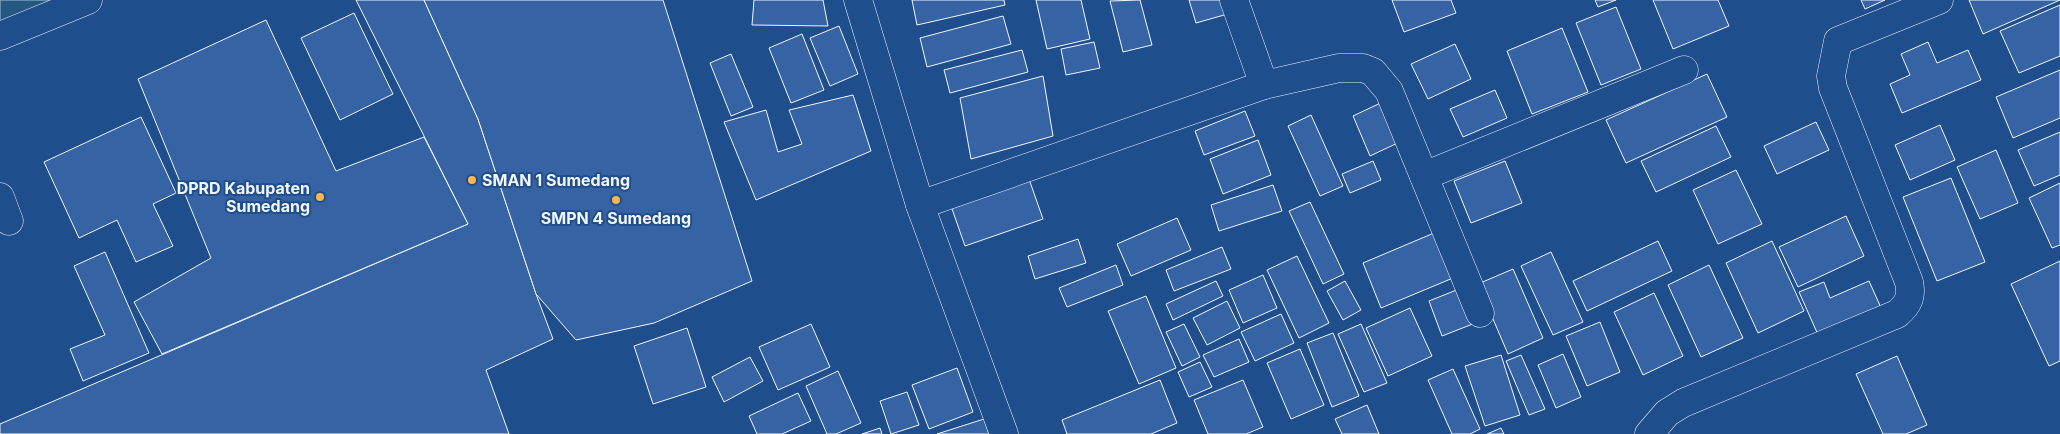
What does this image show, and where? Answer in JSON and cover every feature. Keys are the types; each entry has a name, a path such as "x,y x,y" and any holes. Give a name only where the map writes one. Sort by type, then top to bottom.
{"street":[{"path":"0,36 88,0"},
{"path":"858,0 920,205 1004,434"},
{"path":"1234,0 1264,85"},
{"path":"1649,434 1667,413 1683,403 1898,314 1905,308 1911,292 1909,282 1833,88 1831,76 1838,41 1939,0"},
{"path":"920,205 1264,85 1339,68 1363,68 1373,72 1389,91 1480,313"},
{"path":"1424,176 1684,70"}],"shaded area":[{"path":"0,0 69,0 0,28"}],"building":[{"name":"SMAN 1 Sumedang","path":"356,0 424,0 478,119 536,294 553,339 486,370 509,434 0,434 0,424 468,224"},
{"name":"SMPN 4 Sumedang","path":"424,0 663,0 752,281 654,323 576,340 536,294 478,119"},
{"path":"754,0 823,0 828,26 752,25"},
{"path":"912,0 1004,0 1005,5 917,25"},
{"path":"1036,0 1081,0 1090,39 1047,49"},
{"path":"1140,0 1152,45 1123,52 1110,1"},
{"path":"1189,0 1227,0 1231,13 1196,23"},
{"path":"1392,0 1451,0 1456,13 1404,32"},
{"path":"1595,0 1616,0 1598,7"},
{"path":"1653,0 1718,0 1729,26 1673,49"},
{"path":"1861,0 1885,0 1865,9"},
{"path":"1969,0 2060,0 1983,34"},
{"path":"2060,5 2060,56 2019,73 2000,31"},
{"path":"1616,7 1641,69 1601,85 1576,23"},
{"path":"354,13 393,94 340,120 301,38"},
{"path":"1003,16 1011,44 927,67 920,38"},
{"name":"DPRD Kabupaten Sumedang","path":"266,20 336,171 424,137 468,224 162,354 134,302 211,258 138,79"},
{"path":"839,26 858,74 830,86 810,38"},
{"path":"1562,28 1588,92 1532,114 1507,51"},
{"path":"802,34 824,90 791,103 769,48"},
{"path":"1094,42 1100,68 1066,75 1061,49"},
{"path":"1928,42 1937,63 1968,50 1981,80 1902,113 1890,84 1910,75 1901,54"},
{"path":"1455,44 1471,79 1428,99 1411,64"},
{"path":"1022,50 1028,72 950,93 944,70"},
{"path":"731,54 753,107 731,116 710,63"},
{"path":"2060,70 2060,118 2013,138 1996,97"},
{"path":"1707,74 1727,117 1626,163 1606,120"},
{"path":"1043,76 1053,136 971,159 960,98"},
{"path":"1495,90 1507,118 1463,137 1450,109"},
{"path":"853,95 871,151 756,200 724,122 766,110 778,152 802,144 789,110"},
{"path":"1389,99 1406,139 1370,156 1353,116"},
{"path":"1245,111 1255,136 1204,155 1195,131"},
{"path":"1311,115 1343,186 1320,196 1288,126"},
{"path":"141,117 176,193 153,204 173,246 136,262 117,220 79,238 44,162"},
{"path":"1816,122 1829,150 1777,174 1764,146"},
{"path":"1940,125 1955,160 1910,180 1895,145"},
{"path":"1716,126 1731,157 1656,192 1641,161"},
{"path":"2060,132 2060,175 2034,186 2018,150"},
{"path":"1258,140 1271,175 1223,194 1210,159"},
{"path":"1996,150 2018,203 1980,219 1957,167"},
{"path":"1373,161 1381,180 1350,193 1342,174"},
{"path":"1505,161 1522,203 1471,223 1454,181"},
{"path":"1736,170 1762,224 1718,244 1693,190"},
{"path":"1951,178 1985,262 1937,281 1903,197"},
{"path":"1029,179 1043,219 965,246 951,206"},
{"path":"2060,183 2060,245 2052,248 2029,198"},
{"path":"1273,185 1282,211 1219,231 1211,205"},
{"path":"1310,202 1344,274 1323,284 1289,211"},
{"path":"1846,216 1864,256 1798,287 1779,247"},
{"path":"1177,218 1191,250 1131,276 1117,244"},
{"path":"1434,233 1453,278 1381,308 1363,263"},
{"path":"1078,239 1086,263 1035,279 1028,256"},
{"path":"1658,241 1672,271 1587,311 1573,281"},
{"path":"1772,241 1804,311 1758,333 1726,263"},
{"path":"1222,247 1231,269 1174,291 1166,270"},
{"path":"105,252 149,353 83,381 70,349 105,335 74,266"},
{"path":"1551,252 1583,322 1553,335 1521,266"},
{"path":"1297,256 1329,323 1299,338 1267,270"},
{"path":"2060,261 2060,361 2049,366 2011,284"},
{"path":"1116,265 1123,285 1067,307 1059,288"},
{"path":"1709,265 1743,338 1701,357 1668,285"},
{"path":"1513,269 1543,338 1508,354 1478,284"},
{"path":"1263,275 1277,308 1243,323 1229,290"},
{"path":"1216,281 1223,296 1173,320 1166,304"},
{"path":"1345,281 1361,310 1343,320 1327,291"},
{"path":"1869,281 1882,310 1819,337 1799,292 1824,282 1830,298"},
{"path":"1469,285 1483,320 1442,336 1429,301"},
{"path":"1654,293 1683,356 1643,375 1614,312"},
{"path":"1146,296 1176,368 1139,384 1108,311"},
{"path":"1227,301 1240,328 1207,345 1193,318"},
{"path":"1410,308 1432,356 1388,376 1366,328"},
{"path":"1281,314 1294,343 1255,361 1241,332"},
{"path":"1600,322 1620,372 1587,386 1566,336"},
{"path":"811,324 830,367 778,390 759,347"},
{"path":"1184,324 1200,357 1182,366 1166,332"},
{"path":"1361,324 1387,383 1364,392 1338,334"},
{"path":"687,328 706,387 653,404 634,346"},
{"path":"1333,333 1359,396 1332,407 1307,343"},
{"path":"1239,339 1249,362 1214,377 1203,355"},
{"path":"1300,349 1324,405 1291,419 1267,363"},
{"path":"1563,354 1581,397 1556,408 1538,365"},
{"path":"1501,355 1520,415 1485,426 1465,366"},
{"path":"1521,355 1545,409 1529,415 1506,361"},
{"path":"1897,356 1927,425 1906,434 1883,434 1856,374"},
{"path":"750,357 763,381 724,402 712,377"},
{"path":"1200,362 1212,387 1189,397 1178,372"},
{"path":"957,368 973,412 929,429 912,385"},
{"path":"1453,369 1480,429 1470,434 1452,434 1428,380"},
{"path":"838,371 861,423 836,434 827,434 806,386"},
{"path":"1160,380 1177,423 1151,434 1067,434 1062,420"},
{"path":"1243,380 1263,427 1246,434 1208,434 1194,400"},
{"path":"907,392 919,425 891,434 880,401"},
{"path":"798,393 811,421 782,434 757,434 749,416"},
{"path":"1367,405 1379,434 1342,434 1335,419"},
{"path":"984,419 989,434 937,434"},
{"path":"880,428 882,434 862,434"},
{"path":"1501,428 1504,434 1487,434"}],"place":[{"name":"SMAN 1 Sumedang","path":"472,180"},
{"name":"DPRD Kabupaten Sumedang","path":"320,197"},
{"name":"SMPN 4 Sumedang","path":"616,200"}]}
